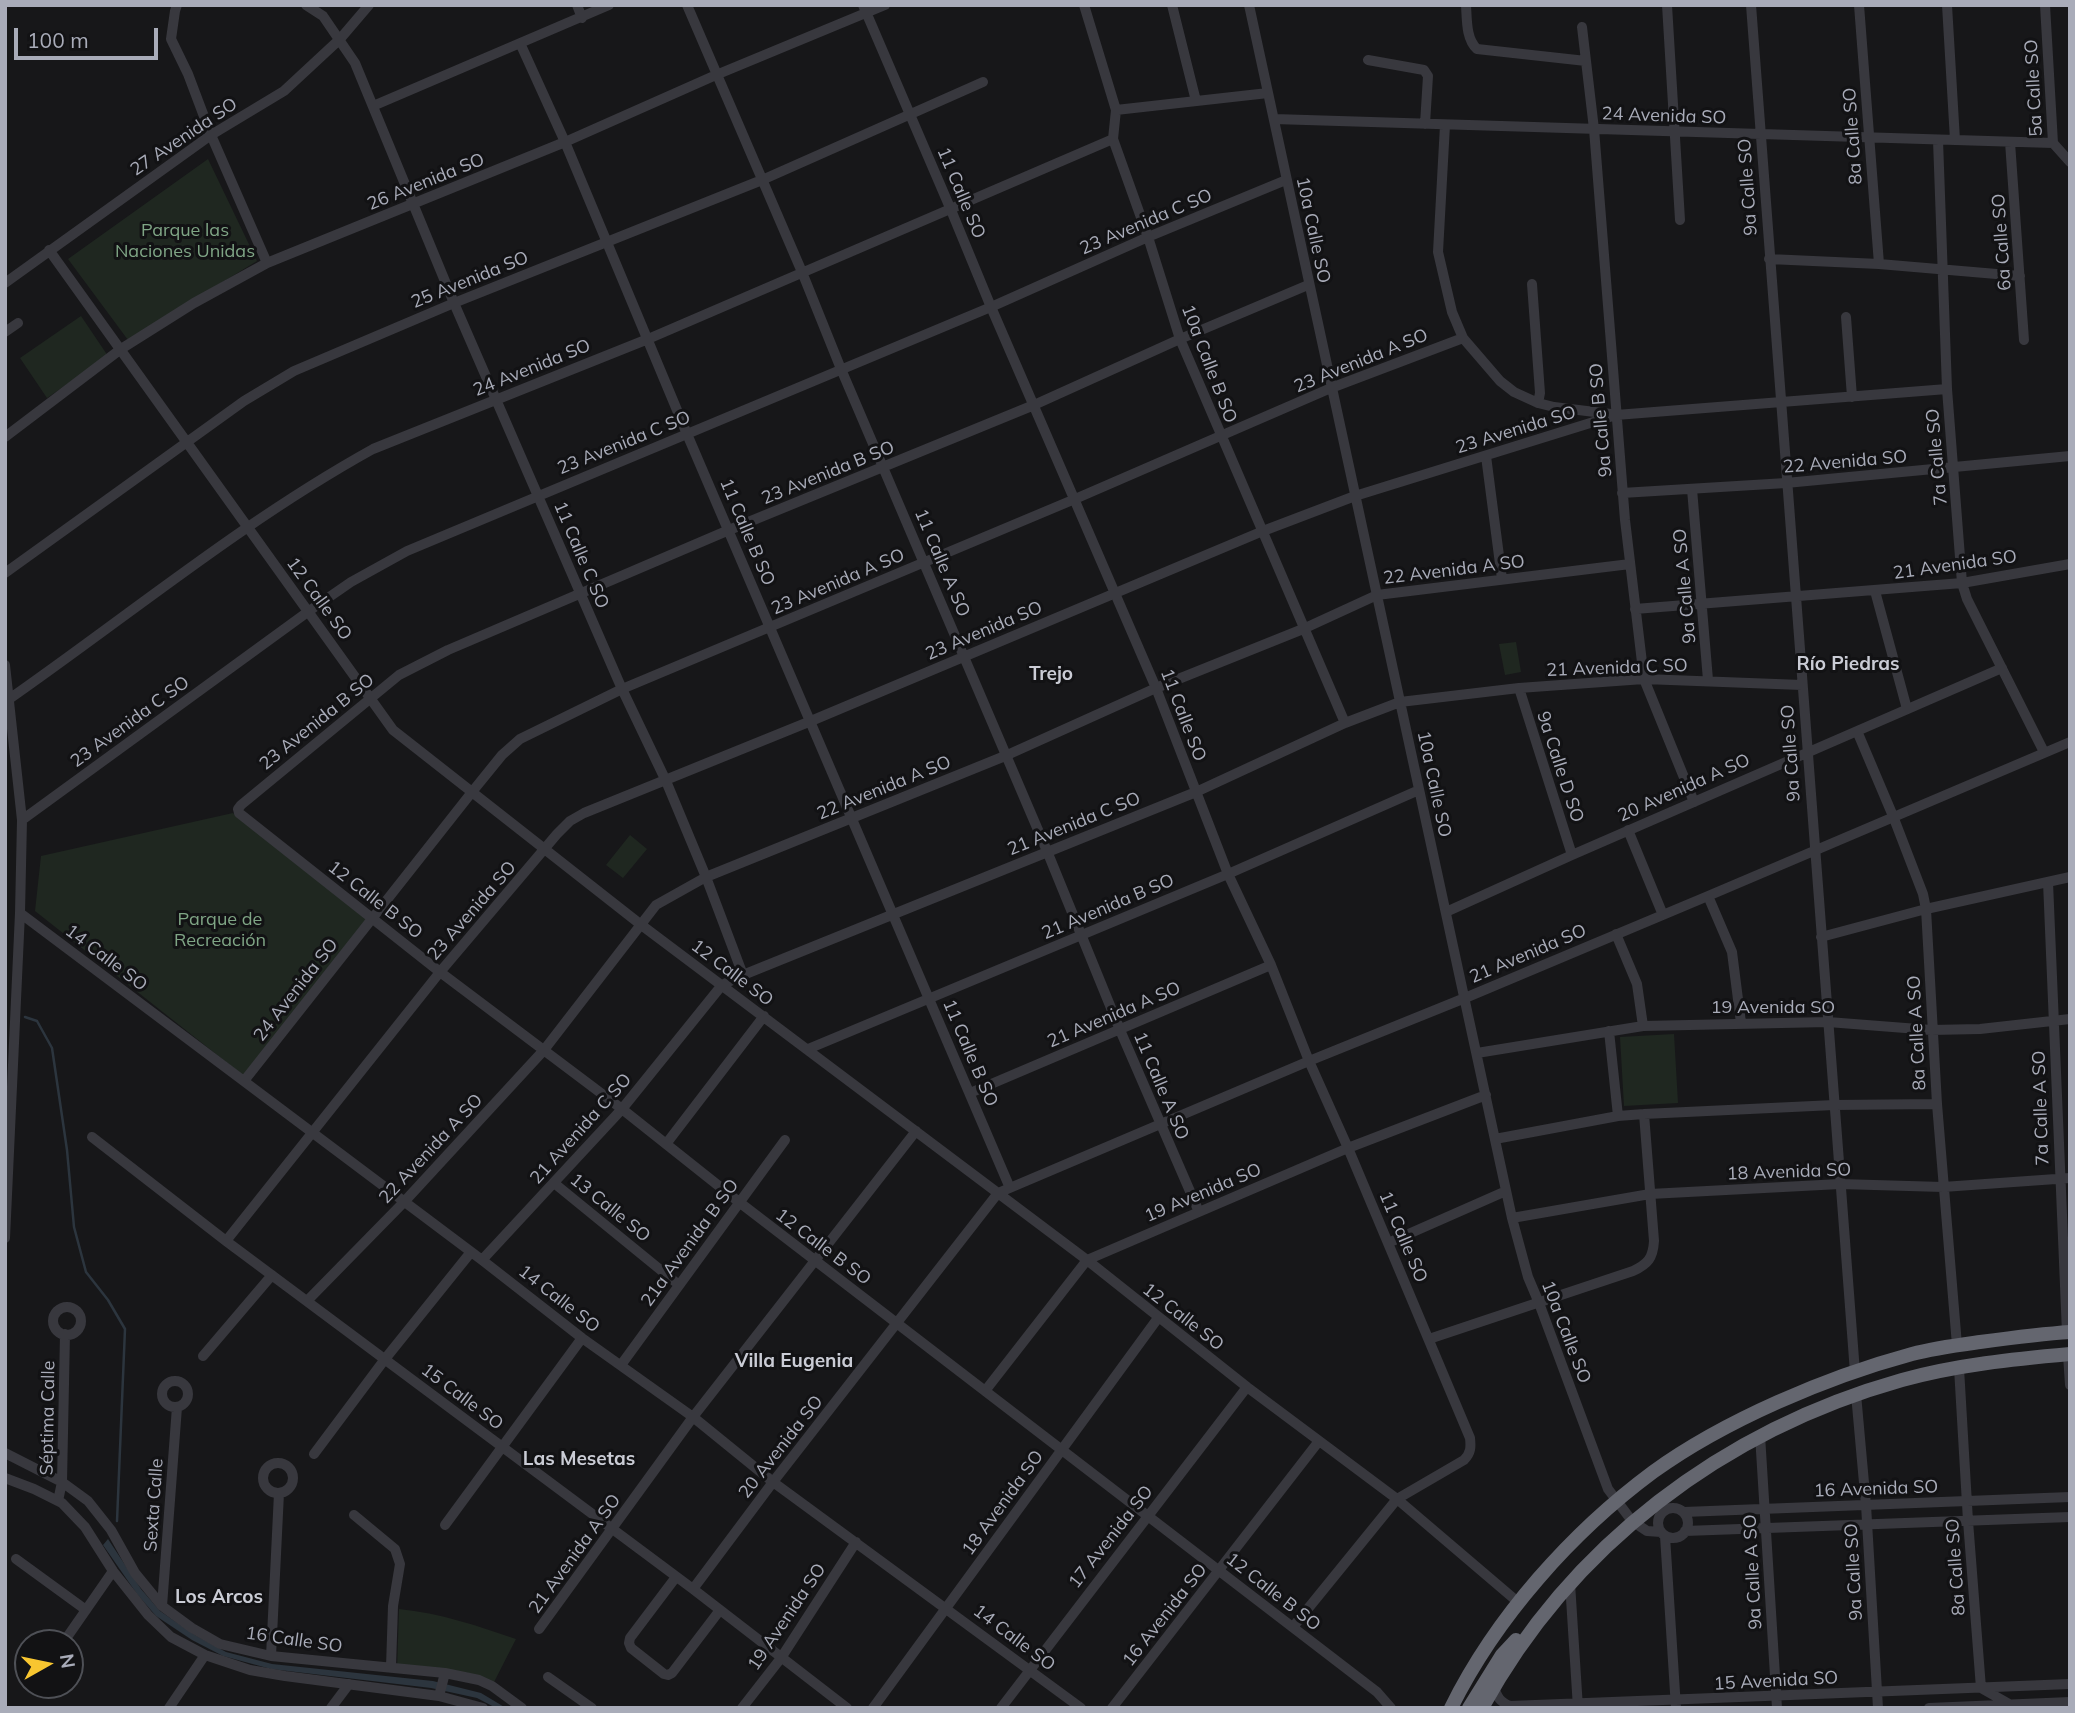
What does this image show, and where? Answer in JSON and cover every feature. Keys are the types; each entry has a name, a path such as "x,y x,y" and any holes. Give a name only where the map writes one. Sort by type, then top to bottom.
{"highway":[{"path":"1451,1708 1487,1647 1548,1568 1581,1533 1663,1466 1730,1426 1809,1388 1855,1372 1913,1353 2068,1332"},
{"path":"1959,1368 1960,1359 1966,1352 2010,1345 2019,1337"},
{"path":"1469,1708 1502,1655 1632,1521 1662,1505 1721,1457 1760,1435 1826,1405 1905,1379 1959,1368 2069,1354"},
{"path":"1826,1405 1835,1395 1850,1388 1855,1372"},
{"path":"1482,1708 1540,1618"}],"street":[{"path":"177,5 171,39 267,263"},
{"name":"11 Calle C SO","path":"306,5 323,16 355,62 454,303 622,690 666,781 743,975"},
{"name":"27 Avenida SO","path":"5,283 211,135 284,91 340,39 369,5"},
{"path":"577,5 582,18"},
{"path":"373,106 609,5"},
{"name":"11 Calle A SO","path":"687,5 1199,1212"},
{"name":"26 Avenida SO","path":"5,437 121,349 194,303 267,263 565,142 865,9 885,5"},
{"name":"10a Calle B SO","path":"1084,5 1116,110 1113,139 1180,339 1345,723"},
{"path":"1172,5 1196,101"},
{"name":"10a Calle SO","path":"1249,5 1506,1191 1528,1278 1608,1489 1632,1521 1647,1531 1663,1534"},
{"path":"1466,5 1471,44 1477,48 1586,61"},
{"path":"1667,5 1680,220"},
{"name":"9a Calle SO","path":"1751,5 1855,1372"},
{"name":"8a Calle SO","path":"1859,5 1879,264"},
{"path":"1947,5 1955,140"},
{"name":"5a Calle SO","path":"2045,5 2053,143 2070,162"},
{"name":"11 Calle SO","path":"865,9 1156,688 1228,874 1271,964 1309,1060 1349,1148 1470,1438 1469,1455 1464,1460 1397,1499"},
{"name":"9a Calle B SO","path":"1582,27 1594,129 1600,265 1622,493 1644,679 1694,802"},
{"name":"11 Calle B SO","path":"520,43 565,142 1010,1188"},
{"path":"1368,60 1427,72 1424,124"},
{"name":"25 Avenida SO","path":"5,573 244,401 294,371 454,303 762,180 983,82"},
{"path":"1116,110 1268,93"},
{"name":"24 Avenida SO","path":"1274,120 2053,143"},
{"path":"1445,125 1438,252 1452,312 1463,338 1500,381 1514,392 1538,402 1616,415"},
{"name":"24 Avenida SO","path":"8,700 248,528 330,473 373,449 648,339 1113,139"},
{"name":"7a Calle SO","path":"1938,140 1947,389 1962,583 1967,599 2044,752"},
{"name":"6a Calle SO","path":"2010,142 2024,340"},
{"name":"23 Avenida C SO","path":"22,820 309,611 407,551 991,307 1148,237 1286,180"},
{"name":"12 Calle SO","path":"50,250 393,730 640,924 1087,1260 1247,1387 1397,1499 1519,1603"},
{"path":"1769,259 1879,264 2020,276"},
{"path":"1532,284 1540,393 1538,402"},
{"name":"23 Avenida B SO","path":"238,809 399,675 449,650 729,530 1034,405 1308,285"},
{"path":"1846,317 1853,397"},
{"path":"5,332 18,323"},
{"name":"23 Avenida A SO","path":"373,919 502,755 520,739 622,690 1331,388 1463,338"},
{"name":"23 Avenida SO","path":"226,1241 440,972 570,821 584,813 811,721 1263,531 1355,496 1616,415 1947,389"},
{"path":"1486,456 1502,579"},
{"name":"22 Avenida SO","path":"1622,493 1786,483 2070,456"},
{"name":"9a Calle A SO","path":"1692,489 1708,680"},
{"name":"22 Avenida A SO","path":"307,1301 404,1202 544,1050 656,905 706,877 1005,755 1377,595 1630,564"},
{"name":"21 Avenida SO","path":"1635,609 1962,583 2070,564"},
{"path":"1875,591 1906,709"},
{"path":"5,665 22,820 16,982 8,1077 5,1238"},
{"name":"20 Avenida A SO","path":"1572,855 2002,668"},
{"name":"21 Avenida C SO","path":"482,1260 622,1109 722,985 743,975 1196,792 1345,723 1400,702 1519,688 1644,679 1802,685"},
{"name":"9a Calle D SO","path":"1519,688 1572,855"},
{"name":"8a Calle A SO","path":"1857,731 1893,816 1923,894 1926,909 1931,1030 1957,1345"},
{"name":"21 Avenida SO","path":"998,1193 2070,742"},
{"name":"21 Avenida B SO","path":"808,1049 1228,874 1419,790"},
{"name":"12 Calle B SO","path":"238,809 239,813 440,972 1220,1570 1377,1692 1391,1708"},
{"path":"1628,830 1663,915"},
{"path":"1446,912 1572,855"},
{"path":"1821,937 1926,909 2070,877"},
{"name":"7a Calle A SO","path":"2048,882 2053,1020 2065,1178 2068,1332"},
{"path":"1708,896 1732,952 1741,1023"},
{"name":"14 Calle SO","path":"19,913 582,1338 693,1417 773,1482 1081,1708"},
{"name":"24 Avenida SO","path":"244,1081 373,919"},
{"path":"1616,934 1637,984 1643,1026"},
{"name":"21 Avenida A SO","path":"970,1094 1271,964"},
{"path":"666,1144 764,1016"},
{"name":"19 Avenida SO","path":"1477,1053 1643,1026 1828,1022 1931,1030 1980,1029 2070,1019"},
{"path":"1609,1031 1618,1116"},
{"name":"19 Avenida SO","path":"985,1391 1087,1260 1349,1148 1486,1095"},
{"path":"1495,1139 1618,1116 1834,1105 1937,1104"},
{"path":"1429,1339 1645,1265 1650,1259 1654,1241 1644,1114"},
{"name":"21 Avenida A SO","path":"539,1629 693,1417 916,1131"},
{"name":"15 Calle SO","path":"92,1137 226,1241 693,1589 847,1708"},
{"name":"21a Avenida B SO","path":"621,1365 785,1140"},
{"name":"18 Avenida SO","path":"1512,1217 1650,1194 1840,1184 1943,1187 2065,1178"},
{"name":"13 Calle SO","path":"554,1183 679,1285"},
{"path":"1388,1242 1506,1191"},
{"name":"20 Avenida SO","path":"693,1589 998,1193"},
{"path":"314,1454 385,1359 471,1252"},
{"path":"204,1356 272,1275"},
{"name":"18 Avenida SO","path":"873,1708 1158,1318"},
{"name":"Séptima Calle","path":"58,1501 62,1482 65,1334"},
{"path":"445,1525 582,1338"},
{"path":"2069,1354 2070,1385"},
{"name":"8a Calle SO","path":"1959,1368 1981,1688"},
{"name":"17 Avenida SO","path":"1001,1708 1247,1387"},
{"name":"9a Calle SO","path":"1856,1394 1866,1505 1878,1708"},
{"name":"Sexta Calle","path":"162,1606 177,1407"},
{"name":"9a Calle A SO","path":"1760,1435 1777,1708"},
{"name":"16 Avenida SO","path":"1112,1708 1319,1441"},
{"name":"16 Calle SO","path":"5,1453 62,1482 88,1502 111,1530 135,1573 162,1606 220,1644 271,1656 391,1667 478,1680 492,1686 522,1708"},
{"name":"16 Calle SO","path":"5,1478 58,1501 85,1527 113,1571 148,1615 171,1637 205,1655 250,1670 439,1694 483,1708"},
{"path":"271,1656 279,1493"},
{"name":"16 Avenida SO","path":"1684,1512 2070,1497"},
{"path":"1293,1627 1397,1499"},
{"path":"1662,1505 1684,1512 1688,1522 1685,1531 1674,1538 1663,1534 1658,1528 1662,1505"},
{"path":"354,1514 395,1549 400,1564 393,1606 391,1667"},
{"name":"16 Avenida SO","path":"1685,1531 2070,1517"},
{"path":"1663,1534 1676,1704"},
{"name":"19 Avenida SO","path":"742,1708 781,1658 856,1542"},
{"path":"16,1559 86,1610"},
{"path":"73,1629 113,1571"},
{"path":"676,1577 630,1637 629,1643 631,1648 664,1674 672,1673 720,1610"},
{"path":"1570,1583 1578,1706"},
{"path":"169,1708 205,1655"},
{"path":"439,1694 444,1675"},
{"path":"548,1677 592,1708"},
{"path":"331,1708 349,1684"},
{"name":"15 Avenida SO","path":"1494,1687 1497,1697 1509,1707 1676,1704 1776,1696 2070,1685"},
{"path":"1981,1688 2011,1706"},
{"path":"2010,1688 2011,1706"},
{"path":"1929,1708 2070,1702"}],"green space":[{"name":"Parque las Naciones Unidas","path":"208,159 257,261 128,340 68,259"},
{"path":"81,316 108,356 47,398 20,358"},
{"path":"1516,642 1521,672 1505,675 1499,644"},
{"name":"Parque de Recreación","path":"233,813 368,920 245,1077 35,911 41,856"},
{"path":"630,835 647,849 623,878 606,865"},
{"path":"1674,1034 1678,1103 1624,1106 1620,1037"},
{"path":"399,1609 444,1617 516,1639 492,1686 397,1670"}],"shaded area":[{"path":"108,1539 141,1589 160,1611 226,1652 272,1664 433,1681 481,1693 506,1708 496,1708 477,1698 431,1688 271,1669 223,1656 192,1640 156,1616 103,1545"}],"waterway":[{"path":"25,1017 37,1021 52,1048 67,1150 74,1227 86,1272 108,1300 125,1329 117,1521"}],"district":[{"name":"Río Piedras","path":"1848,664"},
{"name":"Trejo","path":"1051,674"},
{"name":"Villa Eugenia","path":"794,1361"},
{"name":"Las Mesetas","path":"579,1459"},
{"name":"Los Arcos","path":"219,1597"}]}
